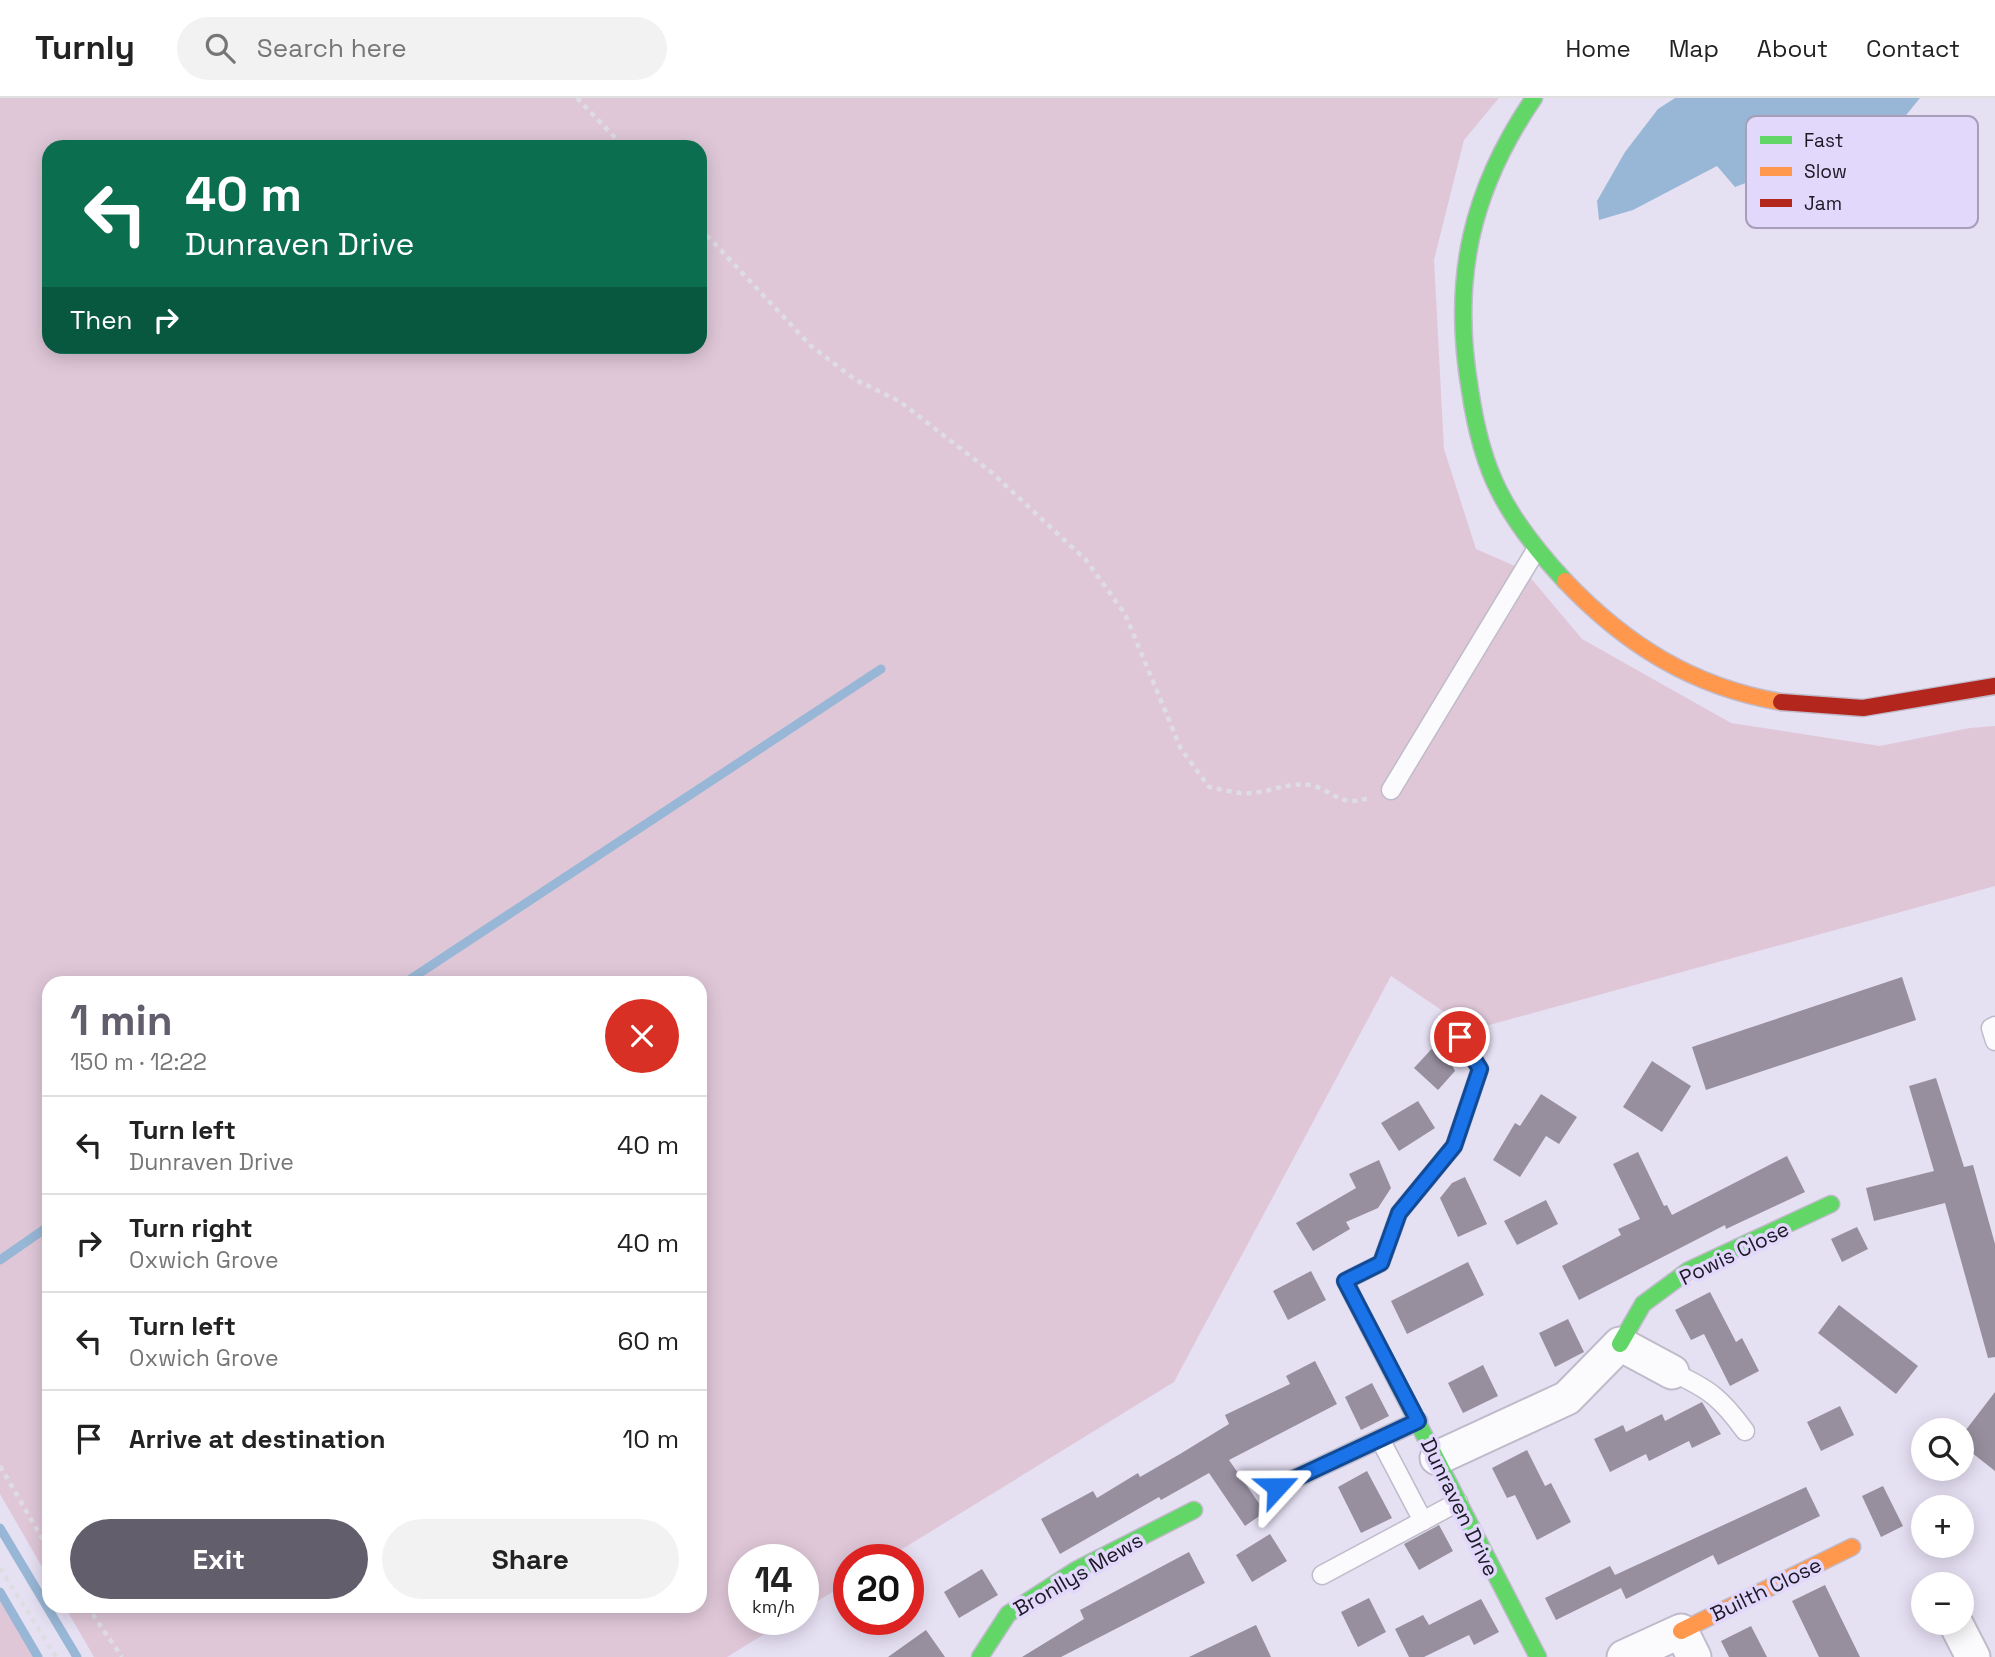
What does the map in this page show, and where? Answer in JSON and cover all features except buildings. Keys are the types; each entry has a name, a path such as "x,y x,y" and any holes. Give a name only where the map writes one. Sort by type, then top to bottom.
{"street":[{"path":"1534,98 1505,139 1483,188 1469,241 1460,303 1463,362 1479,439 1504,502 1536,550 1610,627 1660,661 1708,683 1779,701 1838,710 1886,706 1995,686"},
{"name":"Dunraven Drive","path":"1460,1037 1480,1069 1454,1146 1399,1213 1381,1263 1345,1281 1437,1458 1500,1589 1538,1657"},
{"name":"Powis Close","path":"1437,1458 1567,1398 1620,1343 1643,1304 1689,1270 1831,1204"},
{"path":"1620,1343 1672,1372"},
{"name":"Bronllys Mews","path":"980,1657 1008,1614 1076,1570 1194,1510"},
{"name":"Builth Close","path":"1687,1644 1852,1547"},
{"path":"1962,1635 1973,1657"},
{"path":"1624,1657 1687,1644"}],"lane":[{"path":"1391,790 1536,550"},
{"path":"1995,1026 1991,1028 1995,1041"},
{"path":"1672,1372 1709,1389 1724,1401 1745,1431"},
{"path":"1277,1487 1381,1441 1418,1421"},
{"path":"1381,1441 1423,1521"},
{"path":"1322,1575 1458,1502"}],"path":[{"path":"578,98 617,140"},
{"path":"707,235 811,346 856,380 898,401 991,472 1086,560 1125,614 1181,749 1209,787 1250,794 1289,784 1314,786 1335,799 1362,801 1391,790"},
{"path":"0,1466 42,1538"},
{"path":"0,1568 56,1657"},
{"path":"93,1613 122,1657"}],"shaded area":[{"path":"0,98 1499,98 1464,140 1434,260 1444,449 1476,549 1524,570 1582,639 1731,723 1880,746 1970,728 1995,726 1995,886 1471,1030 1391,976 1174,1382 910,1544 833,1544 833,1592 819,1600 819,1544 728,1544 728,1635 763,1635 727,1657 94,1657 68,1613 707,1613 707,976 42,976 42,1567 0,1494"},
{"path":"0,1592 38,1657 0,1657"}],"water":[{"path":"1675,98 1920,98 1905,116 1746,116 1746,183 1735,187 1717,166 1633,210 1599,220 1597,201 1625,152 1658,109"}],"waterway":[{"path":"415,976 881,669"},
{"path":"0,1260 42,1231"},
{"path":"0,1528 42,1598"},
{"path":"0,1592 38,1657"},
{"path":"51,1613 77,1657"}],"traffic: fast":[{"path":"1534,98 1512,132 1495,167 1471,237 1463,310 1465,349 1477,429 1493,479 1521,527 1565,581"},
{"path":"1460,1037 1480,1069 1454,1146 1399,1213 1381,1263 1345,1281 1538,1657"},
{"path":"1620,1344 1643,1304 1689,1270 1831,1204"},
{"path":"980,1657 1008,1614 1076,1570 1194,1510"}],"traffic: slow":[{"path":"1565,581 1612,625 1663,660 1719,686 1781,702"},
{"path":"1681,1631 1852,1547"}],"traffic: jam":[{"path":"1781,702 1863,708 1995,686"}],"route":[{"path":"1277,1487 1381,1441 1418,1421 1345,1281 1381,1263 1399,1213 1454,1146 1480,1069 1460,1037"}]}
